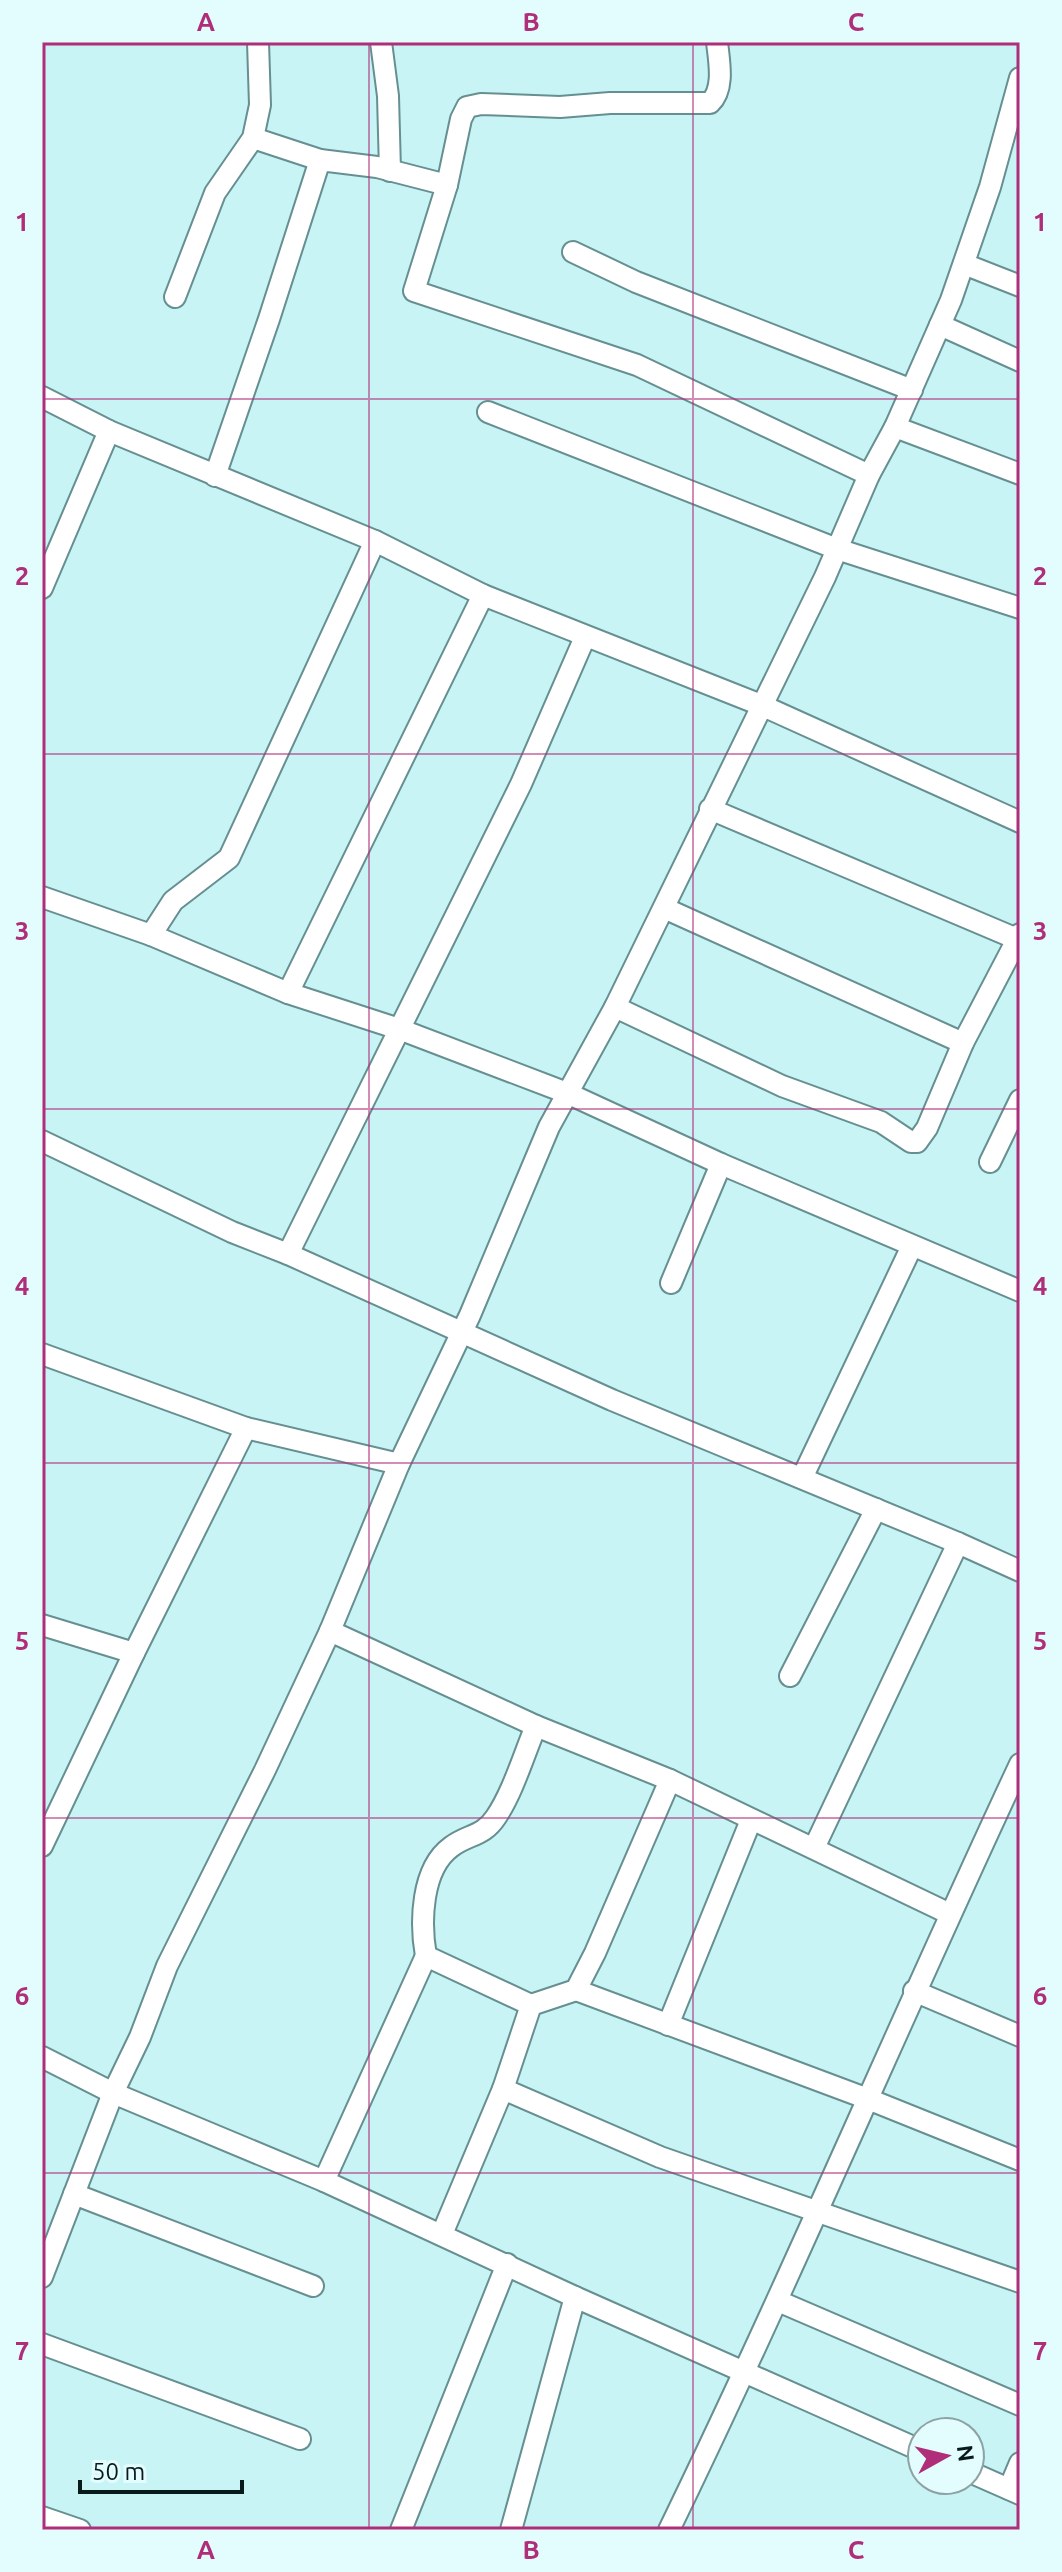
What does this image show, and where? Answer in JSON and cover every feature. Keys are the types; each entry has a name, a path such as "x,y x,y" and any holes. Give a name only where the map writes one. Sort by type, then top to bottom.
{"street":[{"path":"175,297 215,193 253,138 260,105 258,42"},
{"path":"381,42 388,96 390,171"},
{"path":"717,42 720,82 716,97 710,103 610,103 560,107 501,104 467,107 461,119 447,185 414,291 637,365 869,475"},
{"path":"42,2277 113,2093 140,2037 167,1966 330,1631 399,1464 462,1334 549,1127 615,1007 664,908 912,390 964,264 1020,81"},
{"path":"253,138 320,160 390,171 447,185"},
{"path":"215,476 320,160"},
{"path":"573,252 636,282 912,390"},
{"path":"964,264 1020,286"},
{"path":"940,325 1020,361"},
{"path":"42,397 109,431 375,541 483,595 761,705 1020,822"},
{"path":"488,412 837,549 1020,608"},
{"path":"895,427 1020,474"},
{"path":"42,588 109,431"},
{"path":"151,935 173,901 229,858 375,541"},
{"path":"288,993 483,595"},
{"path":"288,1254 521,784 585,637"},
{"path":"615,1007 782,1086 881,1122 911,1142 917,1142 923,1136 963,1043 1019,936 710,809"},
{"path":"42,897 151,935 288,993 399,1029 567,1093 721,1164 1020,1291"},
{"path":"664,908 963,1043"},
{"path":"990,1162 1020,1100"},
{"path":"42,1141 232,1232 288,1254 612,1400 1020,1571"},
{"path":"671,1283 721,1164"},
{"path":"802,1478 912,1246"},
{"path":"42,1356 246,1428 399,1464"},
{"path":"42,1846 246,1428"},
{"path":"790,1676 876,1509"},
{"path":"814,1848 958,1543"},
{"path":"42,1625 134,1653"},
{"path":"330,1631 536,1726 670,1780 950,1914"},
{"path":"324,2181 426,1956 421,1929 425,1897 437,1863 451,1847 486,1830 498,1814 536,1726"},
{"path":"669,2530 746,2373 914,1991 1020,1764"},
{"path":"576,1990 670,1780"},
{"path":"668,2025 751,1820"},
{"path":"426,1956 531,2005 576,1990 868,2099 1020,2160"},
{"path":"914,1991 1020,2036"},
{"path":"442,2234 503,2089 531,2005"},
{"path":"42,2057 113,2093 324,2181 906,2444"},
{"path":"503,2089 660,2157 1020,2282"},
{"path":"74,2194 313,2286"},
{"path":"401,2530 507,2264"},
{"path":"511,2530 575,2297"},
{"path":"778,2301 1020,2405"},
{"path":"42,2344 300,2439"},
{"path":"986,2479 1014,2492 1020,2463"},
{"path":"42,2517 78,2530"}]}
